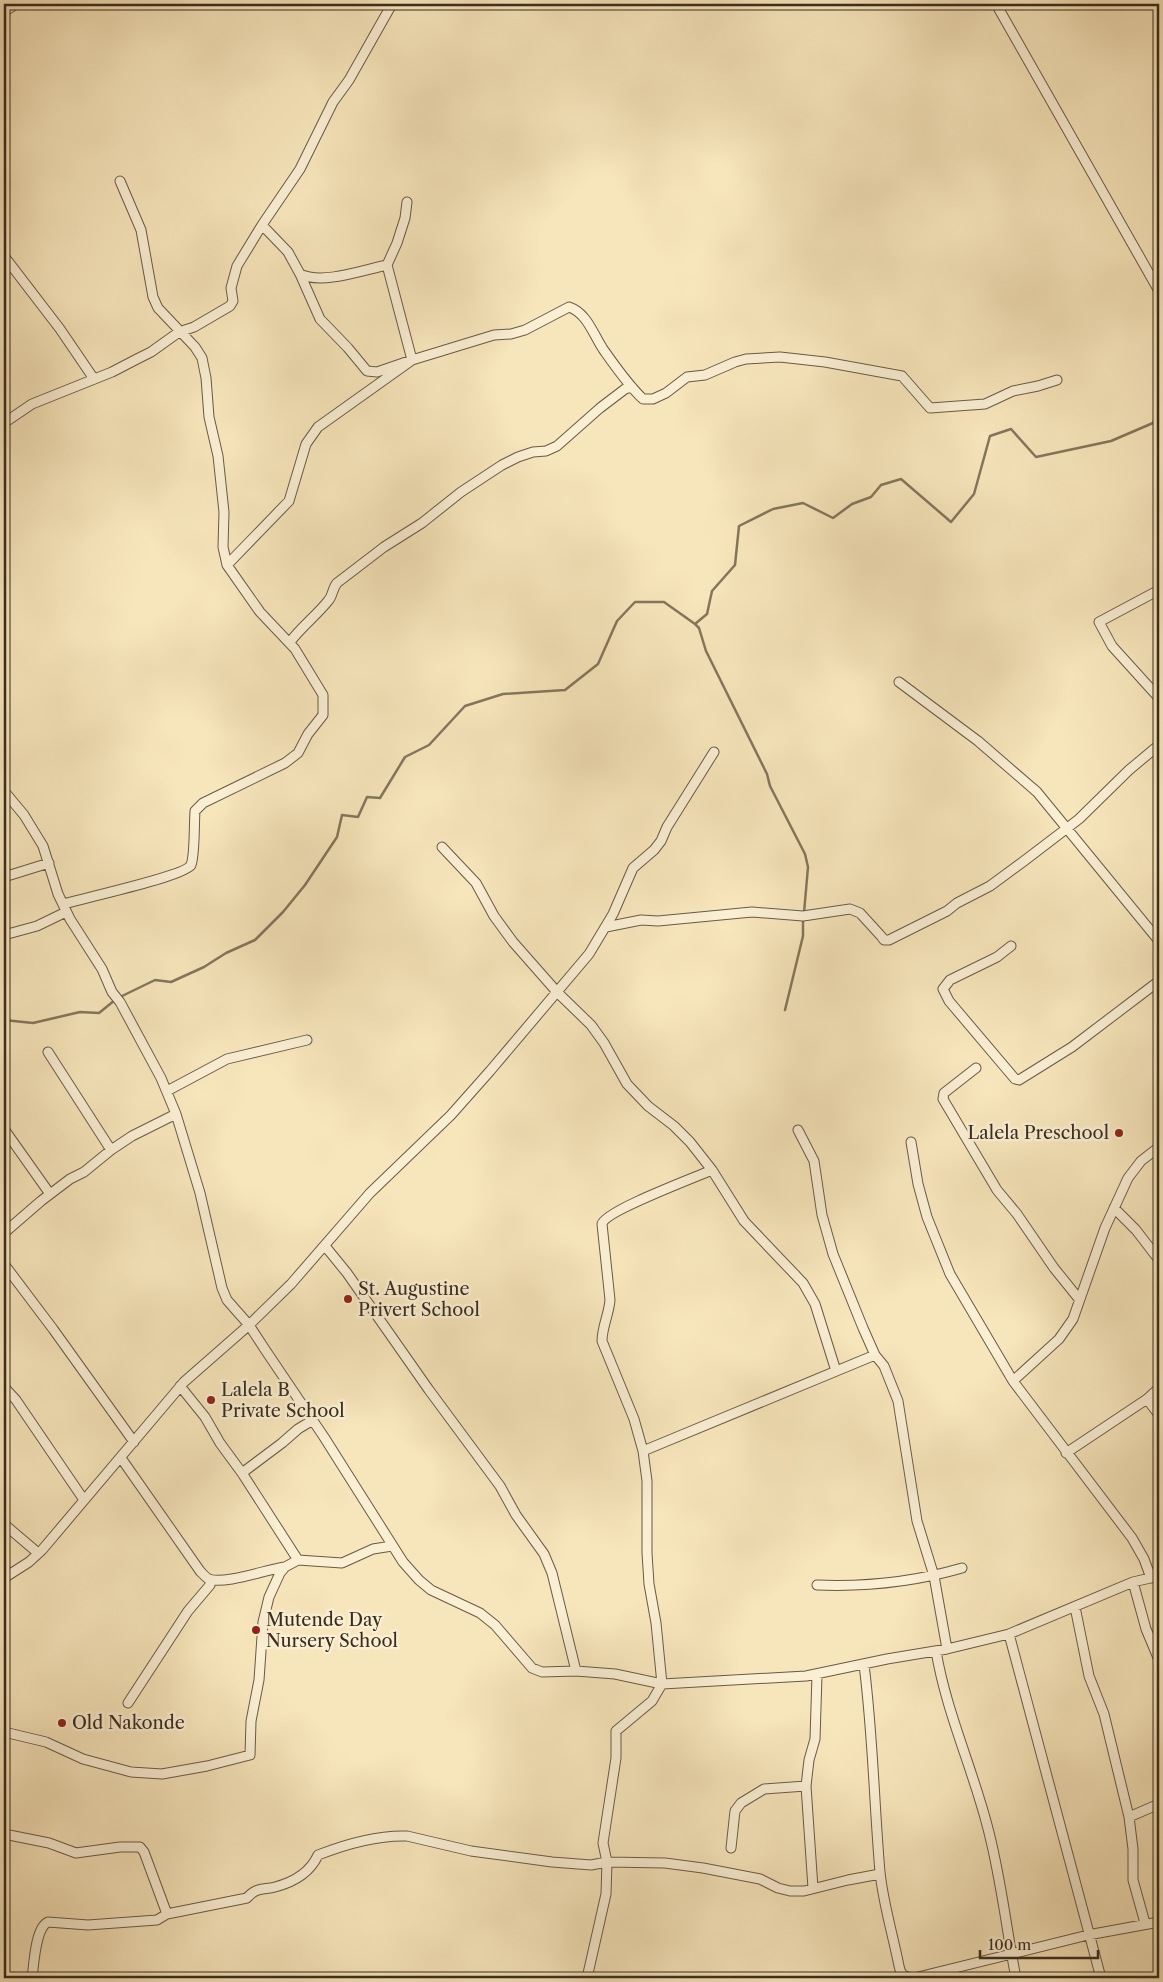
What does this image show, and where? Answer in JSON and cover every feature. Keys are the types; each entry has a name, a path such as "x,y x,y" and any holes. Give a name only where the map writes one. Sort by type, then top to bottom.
{"street":[{"path":"4,12 16,4"},
{"path":"4,423 32,404 112,372 151,352 179,332 194,327 230,306 232,301 231,288 237,266 300,169 329,110 350,80 392,4"},
{"path":"996,4 1159,291"},
{"path":"4,935 37,926 64,908 164,878 186,869 192,862 194,818 198,807 285,762 298,753 308,734 323,715 324,705 321,690 290,642 260,612 227,565 223,547 224,512 218,456 209,417 206,378 202,358 158,308 153,297 141,230 120,181"},
{"path":"407,202 400,235 387,265 412,360"},
{"path":"262,225 288,252 320,319 367,371 377,372 494,336 525,330 569,307 576,309 584,318 603,349 643,399 654,399 666,393 687,377 705,375 734,362 746,359 780,357 825,362 902,376 930,408 986,404 1013,391 1057,380"},
{"path":"4,256 60,329 94,379"},
{"path":"300,274 309,278 321,279 387,265"},
{"path":"227,565 289,501 306,444 318,427 412,360"},
{"path":"290,642 300,628 329,600 337,583 384,547 502,464 533,452 546,451 557,446 600,408 626,389 632,387"},
{"path":"1159,590 1099,622 1112,646 1159,698"},
{"path":"899,682 978,741 1037,792 1159,941"},
{"path":"606,927 641,920 658,921 752,912 803,916 850,909 860,913 884,940 889,940 947,911 957,902 990,886 1067,829 1129,770 1159,745"},
{"path":"4,1578 29,1562 38,1553 121,1458 180,1386 249,1326 325,1246 370,1193 451,1115 490,1071 589,954 613,914 633,868 654,850 661,841 667,827 714,752"},
{"path":"4,791 34,829 43,846 64,908 102,969 112,992 120,1002 167,1091 176,1114 205,1212 222,1288 227,1300 249,1326 313,1420 392,1546 419,1580 431,1590 480,1613 495,1625 532,1668 542,1672 576,1671 615,1674 662,1684 732,1682 817,1675 887,1659 947,1649 1009,1634 1133,1582 1155,1577 1132,1538 1013,1381 950,1274 927,1217 911,1142"},
{"path":"442,847 469,875 494,916 514,942 557,992 591,1025 604,1043 627,1084 648,1106 674,1126 690,1142 712,1170 744,1221 796,1274 809,1293 819,1316 822,1331 836,1371"},
{"path":"4,878 49,863"},
{"path":"1011,946 997,957 950,980 942,989 949,1001 1015,1079 1019,1080 1046,1064 1159,981"},
{"path":"167,1091 227,1059 307,1040"},
{"path":"48,1052 111,1150"},
{"path":"976,1068 944,1093 943,1099 997,1190 1017,1214 1054,1268 1079,1299"},
{"path":"4,1233 50,1194 70,1179 84,1172 111,1150 132,1136 176,1114"},
{"path":"4,1129 50,1194"},
{"path":"798,1130 814,1161 822,1215 833,1254 875,1355 884,1366 898,1401 917,1521 934,1576 947,1649"},
{"path":"1013,1381 1059,1339 1073,1319 1114,1208 1133,1169 1159,1147"},
{"path":"587,1978 606,1894 607,1862 602,1843 616,1758 616,1731 652,1701 662,1684 656,1623 649,1584 647,1481 643,1451 630,1411 602,1341 602,1333 609,1312 610,1300 602,1224 606,1217 628,1205 712,1170"},
{"path":"1114,1208 1136,1230 1159,1260"},
{"path":"325,1246 347,1273 429,1390 500,1486 516,1515 544,1554 552,1573 576,1671"},
{"path":"4,1264 134,1442"},
{"path":"643,1451 875,1355"},
{"path":"180,1386 205,1416 220,1443 242,1473 298,1560"},
{"path":"4,1387 16,1400 84,1500"},
{"path":"1066,1453 1147,1400 1159,1388"},
{"path":"1147,1400 1159,1415"},
{"path":"242,1473 298,1429 313,1420"},
{"path":"121,1458 200,1572 210,1580 241,1577 285,1566 298,1560 342,1563 373,1549 392,1546"},
{"path":"4,1524 38,1553"},
{"path":"4,1732 46,1742 83,1759 131,1772 162,1774 250,1755 251,1721 259,1680 263,1622 275,1583 285,1566"},
{"path":"817,1586 874,1585 934,1576 962,1568"},
{"path":"128,1703 188,1612 210,1585 210,1580"},
{"path":"1133,1582 1146,1629 1159,1660"},
{"path":"1075,1607 1089,1676 1104,1714 1129,1817 1133,1849 1133,1880 1145,1923"},
{"path":"1009,1634 1101,1978"},
{"path":"936,1651 939,1669 954,1722 987,1825 1016,1978"},
{"path":"864,1665 870,1707 880,1874 900,1973 905,1977 914,1978 1088,1935 1145,1923 1159,1922"},
{"path":"813,1888 806,1786 815,1739 817,1675"},
{"path":"731,1848 735,1811 741,1803 764,1789 806,1786"},
{"path":"1129,1817 1159,1804"},
{"path":"4,1834 49,1843 76,1853 120,1847 140,1847 144,1852 167,1914"},
{"path":"32,1978 39,1931 48,1922 88,1924 157,1920 167,1914 247,1898 261,1888 274,1888 298,1879 314,1865 318,1855 354,1842 396,1836 407,1836 471,1851 552,1862 591,1865 607,1862 665,1863 760,1879 778,1888 790,1891 880,1874"}],"waterway":[{"path":"120,997 155,980 171,982 255,940 283,912 305,885 337,837 342,815 358,817 367,797 380,798 405,757 429,745 465,706 503,694 565,690 598,664 617,621 635,602 664,602 695,624 707,614 712,591 735,565 739,526 773,509 803,503 833,518 852,504 871,497 881,485 901,479 951,522 974,494 990,436 1011,429 1036,457 1111,441 1153,423 1159,413"},
{"path":"695,624 699,628 706,651 767,774 770,786 805,854 808,867 804,913"},
{"path":"785,1010 803,936 803,918"},
{"path":"4,1020 33,1023 80,1012 99,1013 115,1000"}],"place":[{"name":"Lalela Preschool","path":"1119,1133"},
{"name":"St. Augustine Privert School","path":"348,1299"},
{"name":"Lalela B Private School","path":"211,1400"},
{"name":"Mutende Day Nursery School","path":"256,1630"},
{"name":"Old Nakonde","path":"62,1723"}]}
